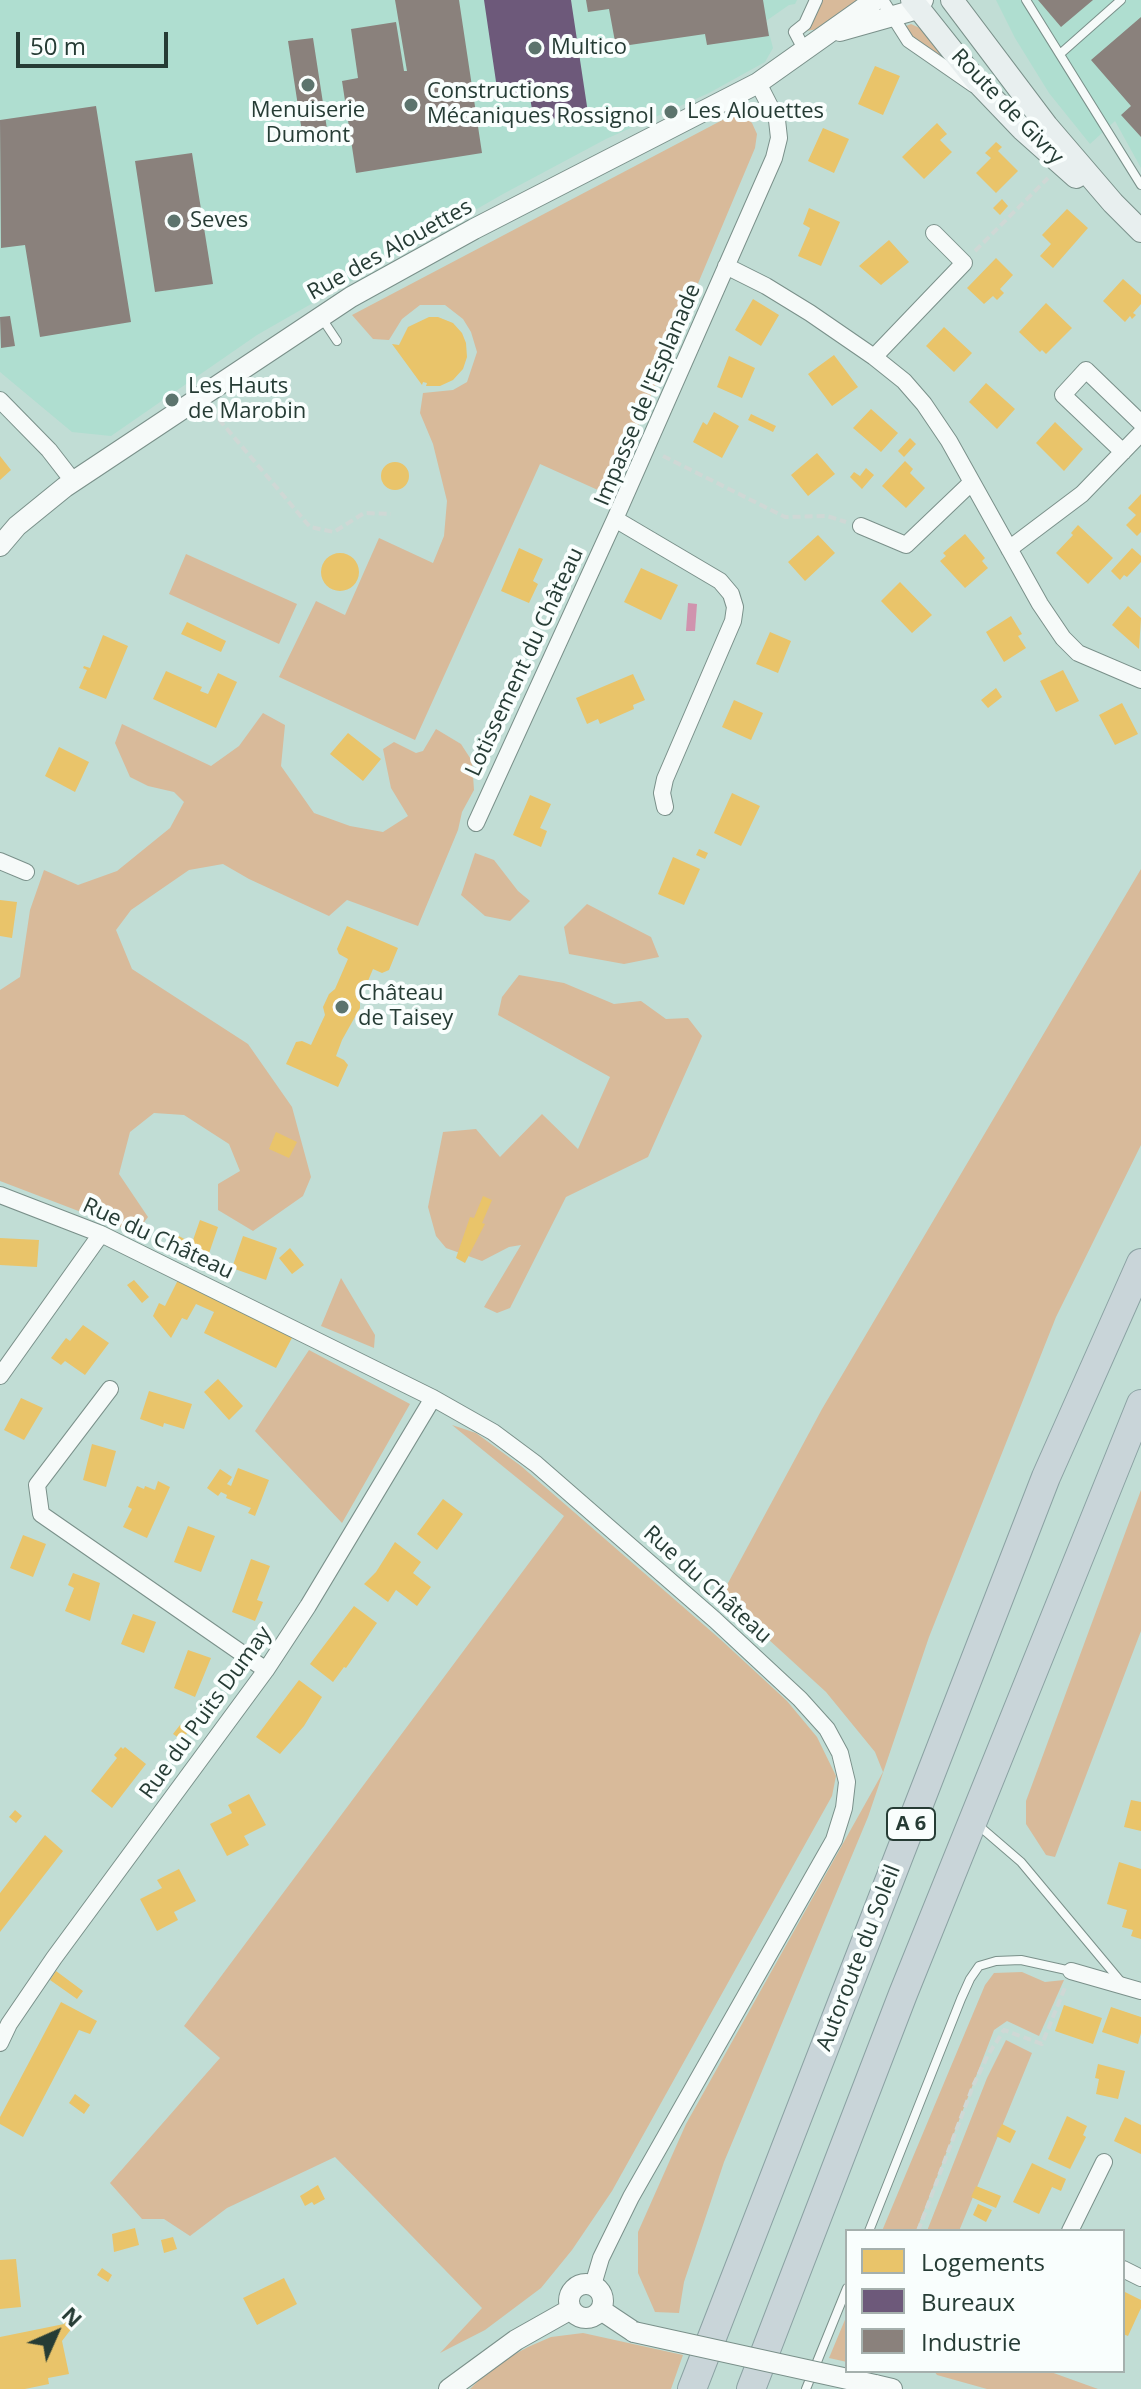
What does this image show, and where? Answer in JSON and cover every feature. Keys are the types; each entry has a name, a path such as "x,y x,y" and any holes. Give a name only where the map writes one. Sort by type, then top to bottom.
{"highway":[{"name":"Autoroute du Soleil","path":"692,2389 1046,1477 1141,1263"},
{"name":"A 6","path":"751,2389 972,1820 1141,1404"}],"main road":[{"name":"Route de Givry","path":"952,0 1025,98 1113,203 1141,231"},
{"name":"Route de Givry","path":"918,3 978,83 1061,166 1113,203"}],"street":[{"path":"805,51 795,32 805,24 816,0"},
{"name":"Rue des Alouettes","path":"0,546 17,526 73,481 351,297 474,229 758,83 875,0"},
{"path":"939,0 1025,98"},
{"name":"Rue des Alouettes","path":"829,34 886,8 918,3"},
{"path":"886,8 908,41 972,87 978,83"},
{"name":"Impasse de l'Esplanade","path":"665,807 662,793 665,779 733,621 735,607 731,594 720,581 615,519 774,158 779,138 777,120 758,83"},
{"path":"874,357 964,263 934,233"},
{"path":"726,266 799,306 904,381 924,404 1040,604 1063,638 1078,653 1141,680"},
{"path":"1123,452 1063,395 1086,370 1141,423"},
{"path":"0,400 53,455 73,481"},
{"path":"1009,549 1082,494 1141,433"},
{"path":"861,526 906,545 972,482"},
{"name":"Lotissement du Château","path":"476,823 615,519"},
{"path":"0,861 26,872"},
{"name":"Rue du Château","path":"0,1195 101,1234 433,1398 493,1432 536,1464 736,1640 800,1699 827,1729 840,1753 847,1782 844,1808 834,1840 631,2197 601,2258 593,2285"},
{"path":"0,1376 101,1234"},
{"path":"110,1389 37,1485 41,1514 266,1670"},
{"name":"Rue du Puits Dumay","path":"0,2043 9,2024 54,1958 266,1670 433,1398"},
{"path":"1071,1971 1133,1989"},
{"path":"1071,2229 1104,2162"},
{"path":"584,2284 593,2285 600,2291 603,2301 601,2310 586,2318 577,2316 571,2309 571,2293 584,2284"},
{"path":"455,2387 516,2340 571,2309"},
{"path":"601,2310 634,2332 883,2387"}],"lane":[{"path":"1026,0 1141,185"},
{"path":"1060,54 1121,0"},
{"path":"321,316 337,341"},
{"path":"972,1820 1021,1862 1133,1989"},
{"path":"870,2229 961,1999 979,1966 996,1961 1021,1960 1071,1971"},
{"path":"806,2389 845,2293"}],"path":[{"path":"964,263 997,226 1061,166"},
{"path":"199,396 310,527 334,532 364,513 391,514"},
{"path":"646,447 785,517 827,516 861,526"},
{"path":"919,2229 973,2086 988,2055 1004,2030 1042,2044 1071,1971"}],"shaded area":[{"path":"0,0 797,0 766,21 773,48 765,62 709,93 606,139 503,194 257,335 111,436 72,432 0,372"},
{"path":"820,0 859,0 818,29 806,31"},
{"path":"996,0 1141,0 1141,168 1115,121 1090,144 1049,93"},
{"path":"911,24 924,30 965,75 925,50 904,27"},
{"path":"730,116 747,118 752,123 757,134 755,148 609,495 540,464 415,740 279,677 316,601 345,615 379,538 433,563 444,536 447,501 433,444 420,413 423,393 453,390 467,382 477,352 471,332 463,319 445,305 420,305 402,319 389,340 373,339 352,315"},
{"path":"186,554 297,604 279,644 169,594"},
{"path":"688,603 697,604 695,631 686,631"},
{"path":"263,713 285,725 281,766 314,813 350,826 383,832 408,816 391,788 383,749 394,742 416,753 423,751 436,729 461,744 472,761 474,790 462,812 458,830 418,926 347,900 329,916 223,864 189,870 131,910 116,930 132,969 248,1044 292,1107 311,1177 303,1196 253,1231 218,1210 218,1184 240,1171 229,1144 184,1115 154,1113 130,1132 119,1174 148,1217 136,1233 0,1181 0,990 20,977 30,910 44,870 78,885 117,871 170,828 184,802 174,792 148,786 130,777 115,743 122,724 211,766 239,746"},
{"path":"475,853 494,860 518,891 530,901 510,921 485,916 461,895"},
{"path":"1141,869 1141,1145 1056,1317 929,1637 868,1817 724,2162 684,2282 679,2313 655,2312 638,2273 638,2232 686,2124 883,1772 875,1752 826,1692 721,1596 822,1409"},
{"path":"587,904 651,937 659,957 624,964 569,954 564,927"},
{"path":"519,975 564,983 614,1004 641,1001 666,1019 688,1018 702,1036 648,1157 566,1197 510,1308 497,1313 484,1307 521,1245 509,1247 482,1261 446,1248 436,1236 428,1207 443,1132 476,1129 500,1157 542,1114 578,1149 610,1077 498,1015 502,997"},
{"path":"341,1278 375,1335 374,1348 321,1326"},
{"path":"309,1350 410,1404 342,1523 255,1431"},
{"path":"452,1425 476,1433 521,1466 720,1639 787,1701 817,1737 836,1776 832,1796 612,2191 572,2250 541,2288 485,2330 440,2353 482,2308 335,2157 227,2208 190,2236 164,2219 142,2219 110,2183 220,2058 184,2026 564,1516"},
{"path":"1141,1490 1141,1631 1055,1857 1046,1855 1026,1824 1026,1801"},
{"path":"1022,1972 1045,1982 1064,1980 1039,2036 1007,2021 994,2030 917,2229 883,2229 985,1985 994,1973"},
{"path":"1006,2040 1032,2053 960,2229 928,2229 987,2078"},
{"path":"845,2320 845,2362 829,2358"},
{"path":"583,2333 683,2355 671,2389 470,2389 493,2366 528,2347 551,2337"},
{"path":"936,2373 1054,2373 1098,2389 987,2389"}],"building: Logements":[{"path":"875,66 900,76 883,115 858,104"},
{"path":"937,123 947,134 940,140 952,152 924,179 902,157"},
{"path":"823,128 849,139 834,173 808,161"},
{"path":"996,142 1002,147 998,151 1018,171 996,193 976,173 991,158 985,153"},
{"path":"1002,199 1008,206 1000,215 993,208"},
{"path":"809,208 840,222 821,266 798,256 810,228 803,224"},
{"path":"1067,209 1088,228 1053,268 1040,256 1051,244 1042,235"},
{"path":"889,240 909,262 881,285 859,266"},
{"path":"996,258 1013,275 1000,289 1004,293 997,300 993,296 984,304 967,288"},
{"path":"1123,279 1141,295 1141,304 1133,313 1136,315 1125,322 1103,301"},
{"path":"753,299 779,315 761,346 735,330"},
{"path":"1046,303 1072,328 1046,354 1019,332"},
{"path":"429,317 453,323 466,343 467,357 463,369 453,380 440,386 426,386 427,383 423,382 422,385 392,344 399,345 408,327"},
{"path":"944,327 972,353 954,372 926,346"},
{"path":"834,355 858,387 832,406 808,374"},
{"path":"729,356 755,368 742,398 717,387"},
{"path":"986,383 1015,409 997,429 969,402"},
{"path":"871,409 898,433 881,452 853,428"},
{"path":"714,412 739,426 722,458 693,442 703,422 707,425"},
{"path":"751,414 776,426 773,432 748,420"},
{"path":"1055,422 1083,449 1064,471 1036,443"},
{"path":"910,438 916,444 904,457 898,451"},
{"path":"817,453 835,474 808,496 791,475"},
{"path":"0,456 11,470 0,480"},
{"path":"905,461 913,469 910,473 925,488 906,508 882,486"},
{"path":"395,462 405,466 409,476 405,486 395,490 385,486 381,476 385,466"},
{"path":"866,468 874,475 862,489 850,477 854,472 860,476"},
{"path":"1141,494 1141,532 1137,536 1126,525 1136,515 1128,508"},
{"path":"1078,525 1113,558 1088,584 1056,553"},
{"path":"965,534 985,558 982,561 988,568 965,588 940,561 946,556 943,553"},
{"path":"818,535 835,553 805,581 788,562"},
{"path":"519,548 543,559 533,581 538,584 529,603 501,591"},
{"path":"1132,548 1141,556 1141,562 1120,580 1111,571"},
{"path":"340,553 353,559 359,572 353,585 340,591 327,585 321,572 327,559"},
{"path":"641,568 678,585 661,620 624,602"},
{"path":"900,582 932,615 912,633 881,601"},
{"path":"1128,606 1141,618 1139,649 1112,625"},
{"path":"1011,616 1026,648 1004,662 986,632"},
{"path":"187,622 226,641 221,652 181,634"},
{"path":"770,632 791,641 778,673 756,664"},
{"path":"103,635 128,646 106,699 79,688 87,670 83,668 90,668"},
{"path":"1063,670 1079,701 1056,712 1040,681"},
{"path":"166,671 202,687 200,691 208,694 218,673 237,682 216,728 153,699"},
{"path":"633,674 645,700 633,705 634,709 600,724 598,719 587,724 576,698"},
{"path":"996,688 1002,697 988,708 981,700"},
{"path":"734,700 763,713 751,740 722,727"},
{"path":"1122,703 1138,734 1115,745 1099,715"},
{"path":"348,733 381,759 363,781 330,754"},
{"path":"59,747 89,762 75,792 45,776"},
{"path":"732,793 760,806 741,846 714,833"},
{"path":"530,795 551,804 540,828 547,831 541,847 513,835"},
{"path":"699,849 708,853 705,859 696,855"},
{"path":"673,857 700,869 684,905 658,894"},
{"path":"0,900 17,902 12,938 0,936"},
{"name":"Château de Taisey","path":"347,926 398,948 389,970 382,973 373,969 360,1000 360,1008 342,1040 336,1056 348,1065 338,1087 286,1064 296,1042 311,1045 325,1015 323,1007 348,959 337,949"},
{"path":"276,1132 297,1142 289,1158 269,1149"},
{"path":"483,1196 492,1200 482,1223 485,1224 465,1263 456,1258 470,1217 474,1218"},
{"path":"200,1220 218,1227 205,1265 169,1247 175,1234 192,1243"},
{"path":"243,1236 277,1248 266,1280 232,1268"},
{"path":"0,1238 39,1240 37,1267 0,1265"},
{"path":"290,1248 304,1265 292,1274 279,1258"},
{"path":"134,1280 149,1297 142,1303 127,1285"},
{"path":"178,1280 293,1336 276,1368 204,1333 214,1312 196,1304 187,1320 182,1318 171,1338 153,1316 159,1303 165,1306"},
{"path":"83,1325 109,1343 85,1375 65,1361 61,1365 51,1358 66,1338 70,1341"},
{"path":"218,1379 243,1406 229,1420 204,1392"},
{"path":"149,1391 192,1404 184,1429 164,1423 163,1427 140,1419"},
{"path":"21,1398 43,1408 24,1440 4,1430"},
{"path":"92,1444 116,1451 106,1487 83,1480"},
{"path":"238,1468 269,1480 255,1516 248,1513 251,1508 226,1498 227,1495 221,1492 218,1496 207,1488 220,1469 232,1477 227,1484 231,1486"},
{"path":"158,1481 170,1487 147,1538 123,1527 132,1509 128,1507 137,1486 155,1490"},
{"path":"443,1499 463,1514 437,1550 417,1534"},
{"path":"188,1526 215,1536 201,1572 174,1562"},
{"path":"23,1535 46,1544 33,1577 10,1568"},
{"path":"395,1542 421,1562 413,1573 431,1587 417,1606 396,1590 388,1602 364,1584 376,1572"},
{"path":"251,1559 270,1566 257,1600 263,1602 255,1621 232,1612"},
{"path":"73,1573 100,1583 90,1621 65,1611 74,1588 68,1585"},
{"path":"354,1606 377,1623 333,1682 310,1664"},
{"path":"133,1614 156,1622 144,1653 121,1644"},
{"path":"188,1650 211,1658 195,1697 174,1688"},
{"path":"299,1680 322,1697 304,1726 280,1754 256,1737"},
{"path":"180,1725 188,1732 182,1740 173,1734"},
{"path":"121,1747 146,1764 112,1808 91,1791 117,1758 114,1755"},
{"path":"249,1794 266,1825 244,1836 249,1845 227,1856 210,1824 232,1813 228,1805"},
{"path":"1131,1800 1141,1802 1141,1831 1124,1827"},
{"path":"15,1810 22,1816 16,1823 9,1817"},
{"path":"45,1835 63,1851 0,1932 0,1893"},
{"path":"1119,1862 1141,1869 1141,1939 1131,1936 1133,1930 1122,1927 1127,1910 1107,1904"},
{"path":"179,1869 196,1901 174,1912 178,1920 157,1931 140,1899 162,1888 157,1880"},
{"path":"56,1971 83,1991 77,1999 50,1980"},
{"path":"61,2002 97,2021 90,2034 79,2030 23,2137 0,2124 0,2117"},
{"path":"1064,2005 1102,2018 1093,2044 1055,2031"},
{"path":"1111,2007 1141,2017 1138,2044 1102,2032"},
{"path":"1098,2064 1125,2071 1118,2099 1096,2094"},
{"path":"75,2094 90,2105 84,2114 69,2103"},
{"path":"1067,2116 1087,2126 1083,2135 1086,2137 1070,2169 1048,2159"},
{"path":"1125,2117 1141,2125 1141,2154 1114,2141"},
{"path":"1002,2124 1016,2131 1010,2143 996,2136"},
{"path":"1032,2163 1066,2179 1061,2191 1052,2187 1039,2214 1013,2202"},
{"path":"318,2185 325,2199 305,2206 300,2196"},
{"path":"976,2186 1001,2196 996,2208 971,2197"},
{"path":"978,2204 992,2210 986,2222 973,2215"},
{"path":"135,2228 139,2245 114,2252 112,2234"},
{"path":"173,2237 177,2249 164,2253 161,2240"},
{"path":"16,2259 21,2307 0,2309 0,2260"},
{"path":"102,2268 112,2275 108,2282 97,2275"},
{"path":"284,2278 297,2304 257,2325 243,2298"},
{"path":"1125,2292 1141,2300 1141,2308 1128,2336 1125,2335"},
{"path":"70,2314 78,2320 62,2341 69,2374 48,2378 49,2384 25,2389 0,2389 0,2337 64,2324"}],"building: Bureaux":[{"name":"Multico","path":"484,0 571,0 588,113 534,122 530,97 499,102"}],"building: Industrie":[{"name":"Constructions Mécaniques Rossignol","path":"395,0 459,0 482,153 356,173 342,81 358,78 351,29 396,22 404,71 407,71"},
{"path":"586,0 763,0 769,36 707,45 705,34 616,47 609,9 588,12"},
{"path":"1038,0 1093,0 1061,27"},
{"path":"1141,17 1141,137 1121,115 1131,106 1091,60"},
{"name":"Menuiserie Dumont","path":"313,38 327,129 302,132 288,41"},
{"path":"96,106 131,322 40,337 25,245 1,248 0,120"},
{"name":"Seves","path":"192,153 213,284 155,292 135,161"},
{"path":"10,316 15,346 1,348 0,317"}],"place":[{"name":"Multico","path":"535,48"},
{"name":"Menuiserie Dumont","path":"308,85"},
{"name":"Constructions Mécaniques Rossignol","path":"411,105"},
{"name":"Les Alouettes","path":"671,112"},
{"name":"Seves","path":"174,221"},
{"name":"Les Hauts de Marobin","path":"172,400"},
{"name":"Château de Taisey","path":"342,1007"}]}
